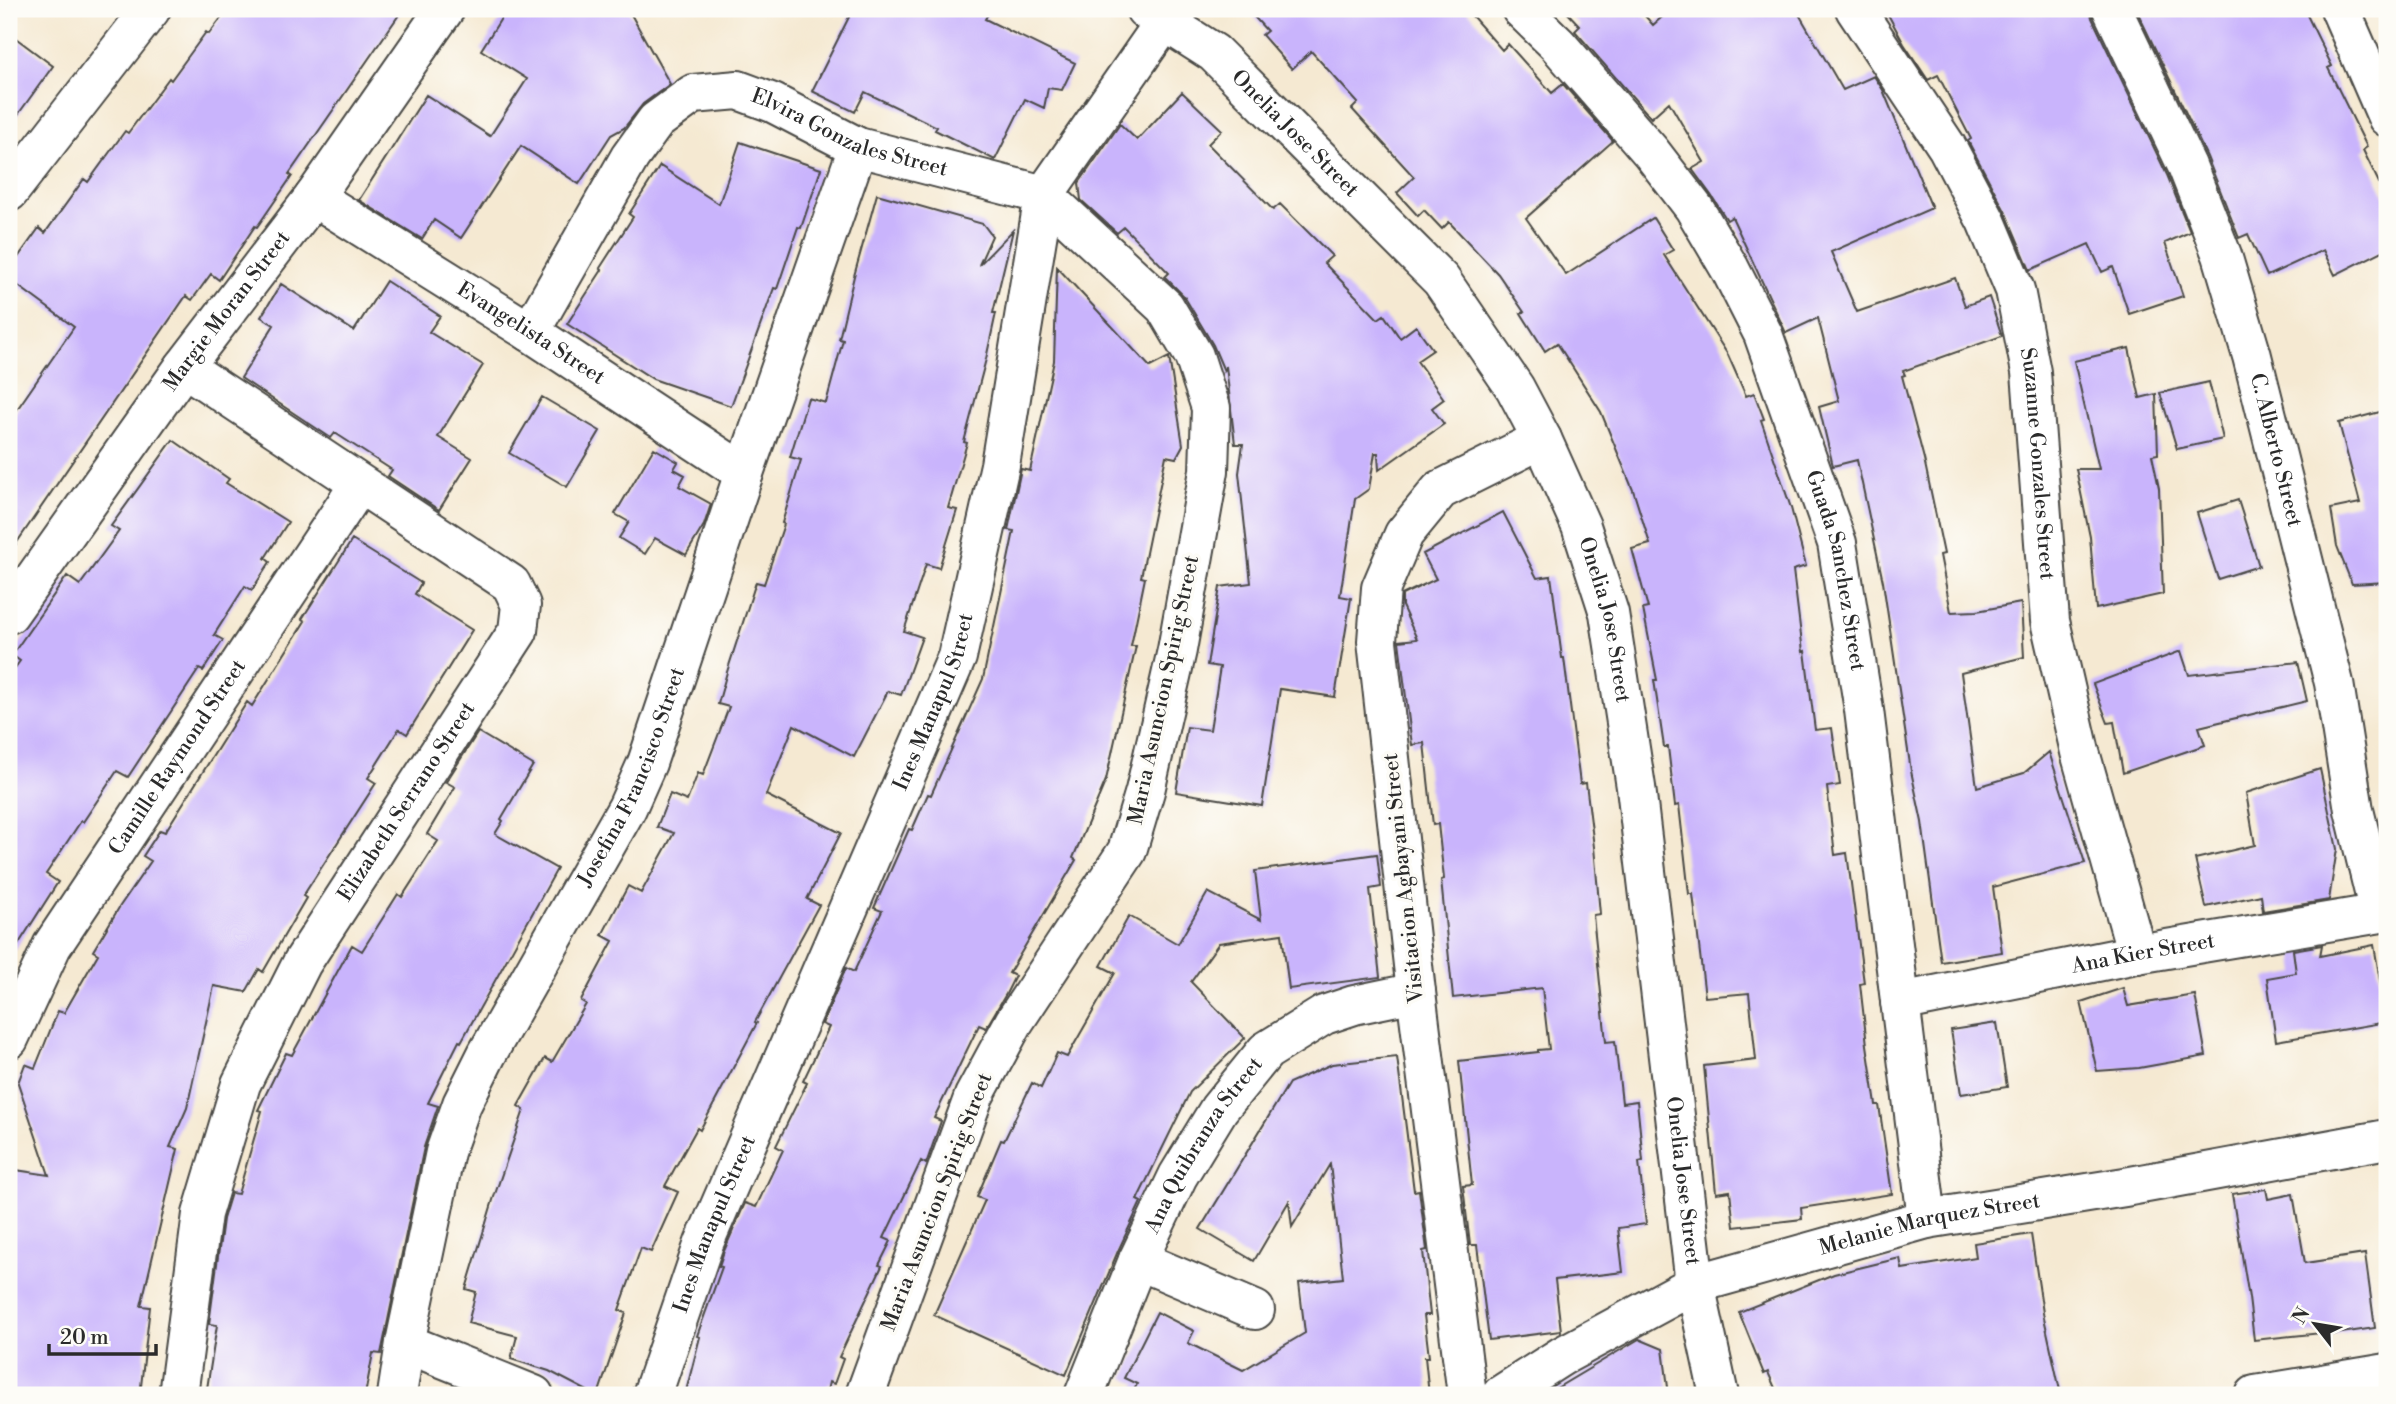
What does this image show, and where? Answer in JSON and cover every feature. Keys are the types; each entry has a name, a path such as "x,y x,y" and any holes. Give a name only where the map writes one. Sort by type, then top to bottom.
{"street":[{"path":"9,192 151,9"},
{"name":"Margie Moran Street","path":"9,614 184,367 314,197 445,9"},
{"name":"Guada Sanchez Street","path":"1521,9 1557,44 1651,152 1694,208 1763,334 1838,543 1864,710 1927,1219"},
{"name":"Suzanne Gonzales Street","path":"1856,9 1947,147 1986,220 2015,290 2031,372 2050,621 2080,752 2137,954"},
{"name":"C. Alberto Street","path":"2112,9 2187,166 2222,255 2249,344 2334,683 2354,810 2383,913"},
{"path":"2340,9 2387,117"},
{"name":"Ines Manapul Street","path":"652,1395 704,1242 957,657 1000,465 1044,195 1163,13"},
{"name":"Onelia Jose Street","path":"1163,13 1213,53 1441,280 1515,388 1542,439 1581,526 1609,613 1636,787 1695,1284 1718,1395"},
{"name":"Elvira Gonzales Street","path":"530,332 630,157 656,121 693,94 738,90 773,103 858,147 1044,195"},
{"name":"Josefina Francisco Street","path":"397,1395 444,1152 462,1104 487,1054 603,851 647,763 744,473 858,147"},
{"name":"Maria Asuncion Spirig Street","path":"865,1395 974,1096 1014,1022 1127,851 1145,791 1177,650 1209,471 1211,408 1194,356 1165,307 1044,195"},
{"name":"Evangelista Street","path":"314,197 530,332 744,473"},
{"name":"Elizabeth Serrano Street","path":"178,1395 202,1214 241,1084 302,963 518,631 521,605 511,584 184,367"},
{"name":"Visitacion Agbayani Street","path":"1467,1395 1416,992 1377,641 1381,588 1404,534 1440,489 1542,439"},
{"name":"Camille Raymond Street","path":"9,1039 52,946 359,485"},
{"name":"Ana Kier Street","path":"1900,1002 2137,954 2383,913"},
{"name":"Ana Quibranza Street","path":"1084,1395 1138,1260 1178,1176 1219,1109 1266,1051 1324,1015 1354,1005 1416,992"},
{"name":"Melanie Marquez Street","path":"1501,1395 1562,1356 1695,1284 1927,1219 2125,1187 2387,1139"},
{"path":"1138,1260 1255,1310"},
{"path":"405,1343 534,1395"},
{"path":"2255,1395 2387,1373"}],"building":[{"path":"228,9 403,9 219,280 211,274 192,300 186,296 9,554 9,421 74,327 9,279 9,270 39,228 45,233 84,179 88,182 125,131 128,133 206,32 209,34"},
{"path":"507,9 628,9 670,84 643,104 624,128 611,135 579,184 521,146 461,238 434,220 422,239 359,200 426,95 490,136 527,79 481,50"},
{"path":"853,9 991,9 985,19 1075,63 1062,90 1048,88 1044,108 1025,99 995,160 935,130 937,127 865,92 855,112 812,91"},
{"path":"1247,9 1466,9 1502,50 1508,44 1552,93 1563,84 1613,141 1526,218 1566,275 1653,218 1673,250 1664,255 1728,355 1746,396 1754,393 1791,508 1806,566 1793,570 1803,652 1805,651 1815,730 1832,728 1840,785 1827,787 1835,855 1847,853 1864,983 1860,984 1867,1045 1892,1194 1801,1208 1802,1219 1734,1227 1730,1191 1716,1193 1704,1066 1756,1060 1749,993 1705,997 1679,805 1675,806 1668,747 1664,747 1654,680 1657,680 1643,609 1648,608 1632,549 1650,544 1633,490 1601,412 1557,343 1545,351 1521,313 1524,312 1498,274 1449,222 1442,229 1424,210 1418,216 1397,193 1414,177 1352,109 1358,103 1311,51 1292,69 1262,35 1267,31"},
{"path":"1564,9 1639,9 1653,25 1671,9 1796,9 1843,90 1874,76 1883,90 1932,208 1831,252 1857,312 1955,278 1965,306 1989,297 2002,336 1903,371 1905,375 1902,376 1924,459 1944,554 1940,555 1951,612 1977,611 2021,603 2024,657 1961,673 1977,787 2024,773 2049,752 2085,863 1993,887 2002,952 1941,962 1922,822 1911,771 1883,582 1857,460 1833,466 1819,407 1839,401 1818,318 1786,333 1732,217 1727,220 1692,169 1704,162 1669,102 1651,118 1575,31 1580,26"},
{"path":"1885,9 2090,9 2167,175 2190,232 2165,243 2183,296 2129,314 2113,267 2102,272 2089,244 2030,270 2005,211 1968,141 1971,139 1938,75 1928,80"},
{"path":"2136,9 2304,9 2332,66 2328,68 2367,147 2363,150 2387,199 2387,249 2335,275 2323,250 2267,276 2248,234 2239,238 2207,157"},
{"path":"9,33 53,66 9,127"},
{"path":"1182,92 1222,130 1208,144 1273,210 1280,204 1332,256 1324,263 1378,319 1384,315 1400,338 1416,326 1433,350 1417,361 1444,399 1432,408 1444,424 1379,470 1378,453 1375,453 1369,489 1355,499 1340,596 1351,598 1335,697 1280,689 1262,806 1176,792 1187,727 1210,730 1220,667 1207,665 1220,587 1251,583 1239,473 1243,444 1235,444 1226,366 1224,371 1213,345 1184,296 1165,277 1169,273 1124,227 1117,233 1081,200 1079,183 1120,124 1137,140"},
{"path":"740,142 821,169 801,228 798,227 777,289 774,288 731,406 653,379 567,324 602,270 600,268 633,217 629,214 660,166 719,204"},
{"path":"877,194 983,224 992,236 979,265 1013,230 993,313 996,313 986,359 964,442 967,443 948,508 957,510 939,568 926,564 904,631 922,637 901,695 888,691 854,757 794,725 766,795 841,833 807,899 819,905 700,1130 697,1128 665,1186 678,1192 651,1252 641,1248 619,1310 626,1313 598,1395 595,1395 549,1371 511,1359 517,1336 468,1323 476,1292 466,1289 524,1110 518,1106 545,1058 552,1062 586,1004 581,1001 613,941 602,935 628,886 641,893 674,833 657,827 670,794 687,801 698,773 703,775 729,707 718,704 727,672 756,582 764,584 784,524 782,523 801,460 790,457 808,398 826,403 843,340 839,339 854,276"},
{"path":"1057,267 1150,367 1169,357 1183,445 1176,458 1166,456 1141,577 1145,578 1131,646 1136,646 1106,780 1073,858 1076,860 1009,973 1015,976 1006,994 986,1028 979,1025 934,1118 941,1121 926,1164 921,1161 884,1238 891,1241 839,1357 843,1359 834,1384 829,1382 826,1395 685,1395 700,1337 697,1336 722,1267 719,1266 724,1251 745,1203 756,1207 783,1150 776,1146 807,1083 803,1081 829,1027 822,1024 846,968 854,972 882,911 874,908 909,829 912,830 928,794 931,795 983,679 1014,531 1008,530 1021,469 1030,471 1054,361"},
{"path":"386,281 440,316 429,332 483,365 438,437 472,458 439,510 388,476 392,470 335,433 331,438 241,378 274,325 261,317 281,284 354,331"},
{"path":"2129,348 2140,398 2156,394 2158,454 2152,455 2159,488 2163,594 2096,609 2090,537 2076,469 2099,469 2074,361"},
{"path":"2209,382 2223,439 2177,449 2160,393"},
{"path":"542,397 600,431 567,487 509,453"},
{"path":"2387,410 2387,582 2352,584 2337,546 2331,509 2360,503 2339,423"},
{"path":"173,440 229,479 226,483 288,522 265,558 270,562 252,590 245,586 214,635 223,640 203,671 199,669 128,777 117,771 46,874 58,882 9,959 9,676 20,661 12,655 67,576 80,585 119,531 111,526"},
{"path":"654,448 678,462 674,469 685,475 679,486 711,504 704,525 686,555 655,538 645,554 619,538 629,522 615,514"},
{"path":"2238,500 2259,566 2218,579 2197,513"},
{"path":"1503,512 1537,578 1551,576 1580,784 1586,783 1594,847 1600,914 1593,915 1606,1042 1615,1041 1622,1103 1637,1101 1643,1161 1639,1162 1646,1224 1618,1228 1623,1272 1555,1280 1561,1331 1489,1340 1477,1245 1470,1245 1463,1186 1472,1185 1459,1061 1549,1049 1542,988 1453,998 1438,824 1433,825 1424,743 1412,745 1399,641 1417,639 1402,606 1402,595 1436,579 1423,554"},
{"path":"352,540 421,583 415,594 472,630 407,734 399,729 368,778 376,783 303,896 306,898 263,972 259,969 246,992 214,986 187,1108 170,1147 178,1149 141,1306 150,1307 140,1395 9,1395 9,1169 49,1175 18,1083 25,1064 35,1068 58,1011 64,1013 98,954 93,951 151,861 143,856 160,830 165,832 247,702 252,706"},
{"path":"2181,651 2189,675 2298,662 2307,701 2199,727 2205,745 2123,773 2114,722 2108,723 2093,684"},
{"path":"478,732 533,765 495,834 557,869 461,1042 459,1041 428,1103 438,1106 424,1147 381,1354 373,1353 365,1395 206,1395 217,1325 209,1324 223,1219 231,1193 238,1194 262,1111 258,1110 286,1053 292,1055 352,945 362,951 398,894 402,897 438,841 427,834 455,787 446,782"},
{"path":"2320,769 2337,849 2329,900 2263,911 2261,895 2206,907 2195,859 2255,845 2246,793"},
{"path":"1377,854 1381,887 1370,889 1380,977 1289,989 1282,934 1219,943 1191,982 1245,1038 1190,1092 1137,1200 1141,1202 1066,1375 934,1315 985,1200 977,1197 1001,1140 1004,1141 1032,1083 1041,1088 1057,1053 1067,1057 1115,973 1101,966 1129,916 1178,944 1208,892 1261,920 1255,871"},
{"path":"2322,945 2320,956 2374,945 2387,1022 2276,1041 2267,978 2296,973 2293,950"},
{"path":"2123,988 2128,1006 2195,995 2206,1056 2139,1068 2097,1071 2081,1002"},
{"path":"1997,1023 2007,1087 1961,1094 1951,1030"},
{"path":"1397,1057 1414,1191 1419,1190 1427,1250 1423,1251 1430,1315 1424,1315 1429,1357 1425,1357 1429,1395 1132,1395 1137,1384 1124,1378 1157,1312 1194,1331 1188,1343 1243,1370 1305,1333 1299,1283 1343,1278 1330,1164 1292,1227 1289,1201 1254,1261 1200,1229 1289,1083 1332,1064"},
{"path":"2266,1189 2268,1199 2293,1194 2305,1263 2365,1254 2375,1328 2321,1336 2321,1333 2254,1340 2232,1194"},
{"path":"2031,1234 2043,1313 2061,1395 1778,1395 1768,1372 1764,1374 1739,1312 1834,1274 1900,1258 1902,1269 1976,1257 1974,1243"},
{"path":"1639,1339 1663,1349 1669,1395 1545,1395"}]}
